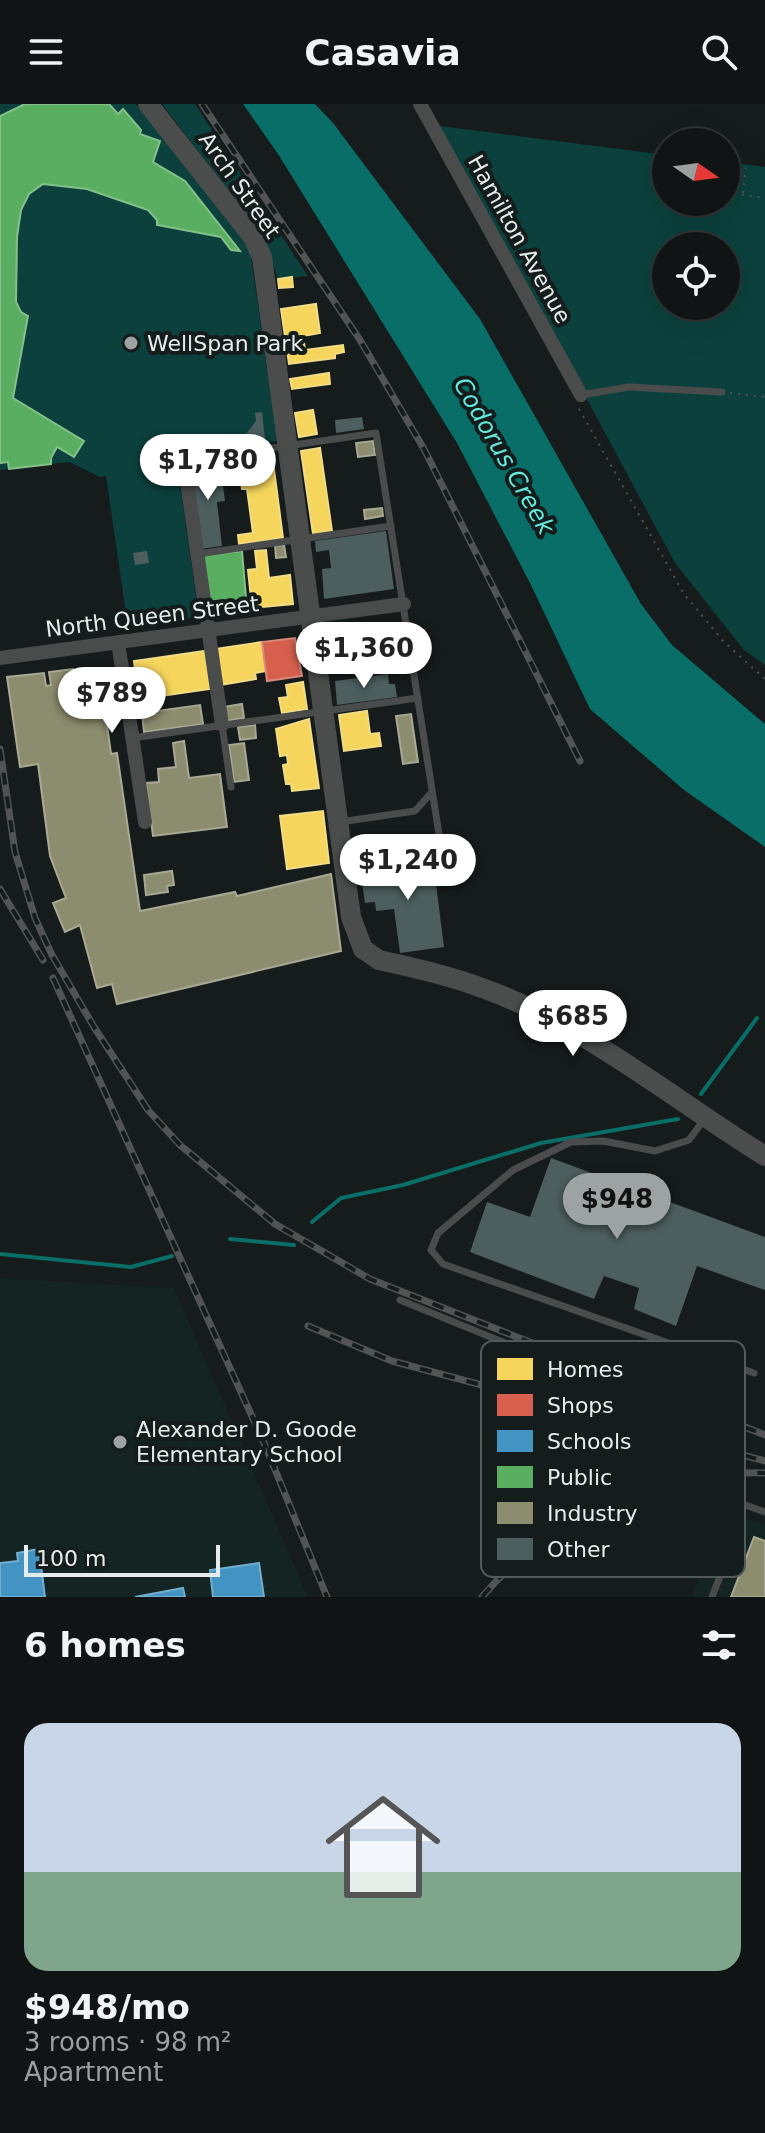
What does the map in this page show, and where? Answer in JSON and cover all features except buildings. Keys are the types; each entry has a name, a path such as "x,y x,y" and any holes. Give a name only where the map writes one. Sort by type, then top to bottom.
{"street":[{"name":"Arch Street","path":"148,104 258,247 289,445 344,867 356,936 363,949 379,960 463,982 526,1008 572,1031 705,1119"},
{"name":"Hamilton Avenue","path":"420,104 581,395"},
{"path":"184,461 206,631 222,725"},
{"name":"North Queen Street","path":"0,658 404,604"},
{"path":"118,642 145,822"},
{"path":"705,1119 765,1156"}],"lane":[{"path":"581,395 629,387 722,392"},
{"path":"184,461 376,433 440,852 344,867"},
{"path":"198,554 391,526"},
{"path":"132,738 418,698"},
{"path":"222,725 231,787"},
{"path":"338,823 415,811 432,792"},
{"path":"663,1341 443,1264 431,1250 438,1233 513,1170 571,1142 603,1141 655,1151 689,1140 705,1119"},
{"path":"400,1300 500,1341"},
{"path":"745,1370 754,1373"},
{"path":"745,1505 765,1512"},
{"path":"712,1597 720,1577"}],"path":[{"path":"743,194 746,165"},
{"path":"740,194 765,198"},
{"path":"722,392 765,397"},
{"path":"668,569 724,642 765,679"}],"shaded area":[{"name":"WellSpan Park","path":"0,104 136,104 250,249 277,441 190,452 158,467 177,464 199,617 128,627 106,476 100,477 69,462 0,470"},
{"path":"162,104 195,104 308,276 278,279 263,235"},
{"path":"440,126 652,153 652,216 740,216 740,164 765,167 765,665 744,650 675,563"},
{"name":"Alexander D. Goode Elementary School","path":"0,1278 174,1288 308,1597 0,1597"},
{"path":"745,1517 765,1525 765,1597 692,1597 700,1577 745,1577"}],"water":[{"name":"Codorus Creek","path":"243,104 315,104 333,123 480,319 641,604 672,645 765,724 765,847 684,790 590,709 531,585 457,443 278,154"}],"waterway":[{"path":"701,1094 757,1018"},
{"path":"312,1222 341,1198 403,1185 541,1143 678,1119"},
{"path":"230,1239 294,1245"},
{"path":"0,1254 131,1267 172,1256"}],"railway":[{"path":"202,104 360,340 424,449 580,761"},
{"path":"0,749 15,852 35,918 52,955 94,1027 148,1110 180,1145 275,1224 370,1279 527,1341"},
{"path":"0,889 43,960"},
{"path":"53,978 265,1445 327,1597"},
{"path":"308,1326 392,1361 481,1385"},
{"path":"745,1427 765,1435"},
{"path":"745,1456 765,1461"},
{"path":"745,1473 765,1473"},
{"path":"482,1597 501,1577"}],"place":[{"name":"WellSpan Park","path":"131,343"},
{"name":"Alexander D. Goode Elementary School","path":"120,1442"}]}
